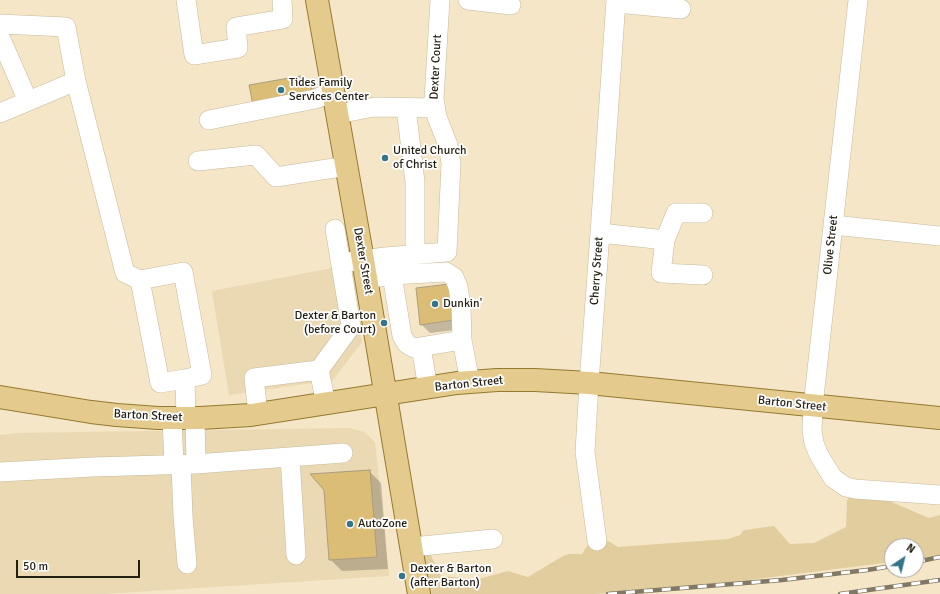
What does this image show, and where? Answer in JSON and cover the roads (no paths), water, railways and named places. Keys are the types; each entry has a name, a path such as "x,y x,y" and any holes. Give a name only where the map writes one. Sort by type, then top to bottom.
{"main road":[{"name":"Dexter Street","path":"317,0 365,269 419,594"},
{"name":"Barton Street","path":"0,397 117,415 184,418 258,414 470,382 535,380 589,383 940,418"}],"street":[{"path":"186,0 194,55 238,48 236,27 283,19 282,0"},
{"name":"Dexter Court","path":"365,269 385,257 447,252 451,163 448,145 435,108 434,99 440,0"},
{"path":"468,0 511,5"},
{"name":"Olive Street","path":"858,0 813,406 812,431 814,443 818,453 830,474 833,478 846,487 855,489 940,495"},
{"path":"616,1 681,10"},
{"name":"Cherry Street","path":"597,541 585,452 616,1"},
{"path":"0,24 66,27 76,81 125,273 140,280 182,272 202,375 160,383 140,280"},
{"path":"0,37 28,101"},
{"path":"0,114 76,81"},
{"path":"209,120 315,99 334,92"},
{"name":"Dexter Court","path":"338,114 375,108 435,108"},
{"path":"406,108 415,182 416,254"},
{"path":"198,161 256,155 276,177 347,166"},
{"path":"703,213 676,213 665,240 661,273 703,275"},
{"path":"833,226 940,236"},
{"path":"258,414 254,378 319,370 351,326 335,229"},
{"path":"600,233 665,240"},
{"path":"341,263 392,275 446,272 454,278 458,287 461,306 462,340 470,382"},
{"path":"392,275 402,336 407,344 414,348 462,340"},
{"path":"421,347 428,388"},
{"path":"319,370 326,404"},
{"path":"185,379 184,465 187,564"},
{"path":"0,472 93,467 184,465 343,453"},
{"path":"290,457 296,555"},
{"path":"412,547 493,539"}],"railway":[{"path":"924,560 940,557"},
{"path":"608,594 782,580 884,567"},
{"path":"840,594 940,580"}],"place":[{"name":"Tides Family Services Center","path":"281,90"},
{"name":"United Church of Christ","path":"385,158"},
{"name":"Dunkin'","path":"435,304"},
{"name":"Dexter & Barton (before Court)","path":"384,323"},
{"name":"AutoZone","path":"350,524"},
{"name":"Dexter & Barton (after Barton)","path":"402,576"}]}
